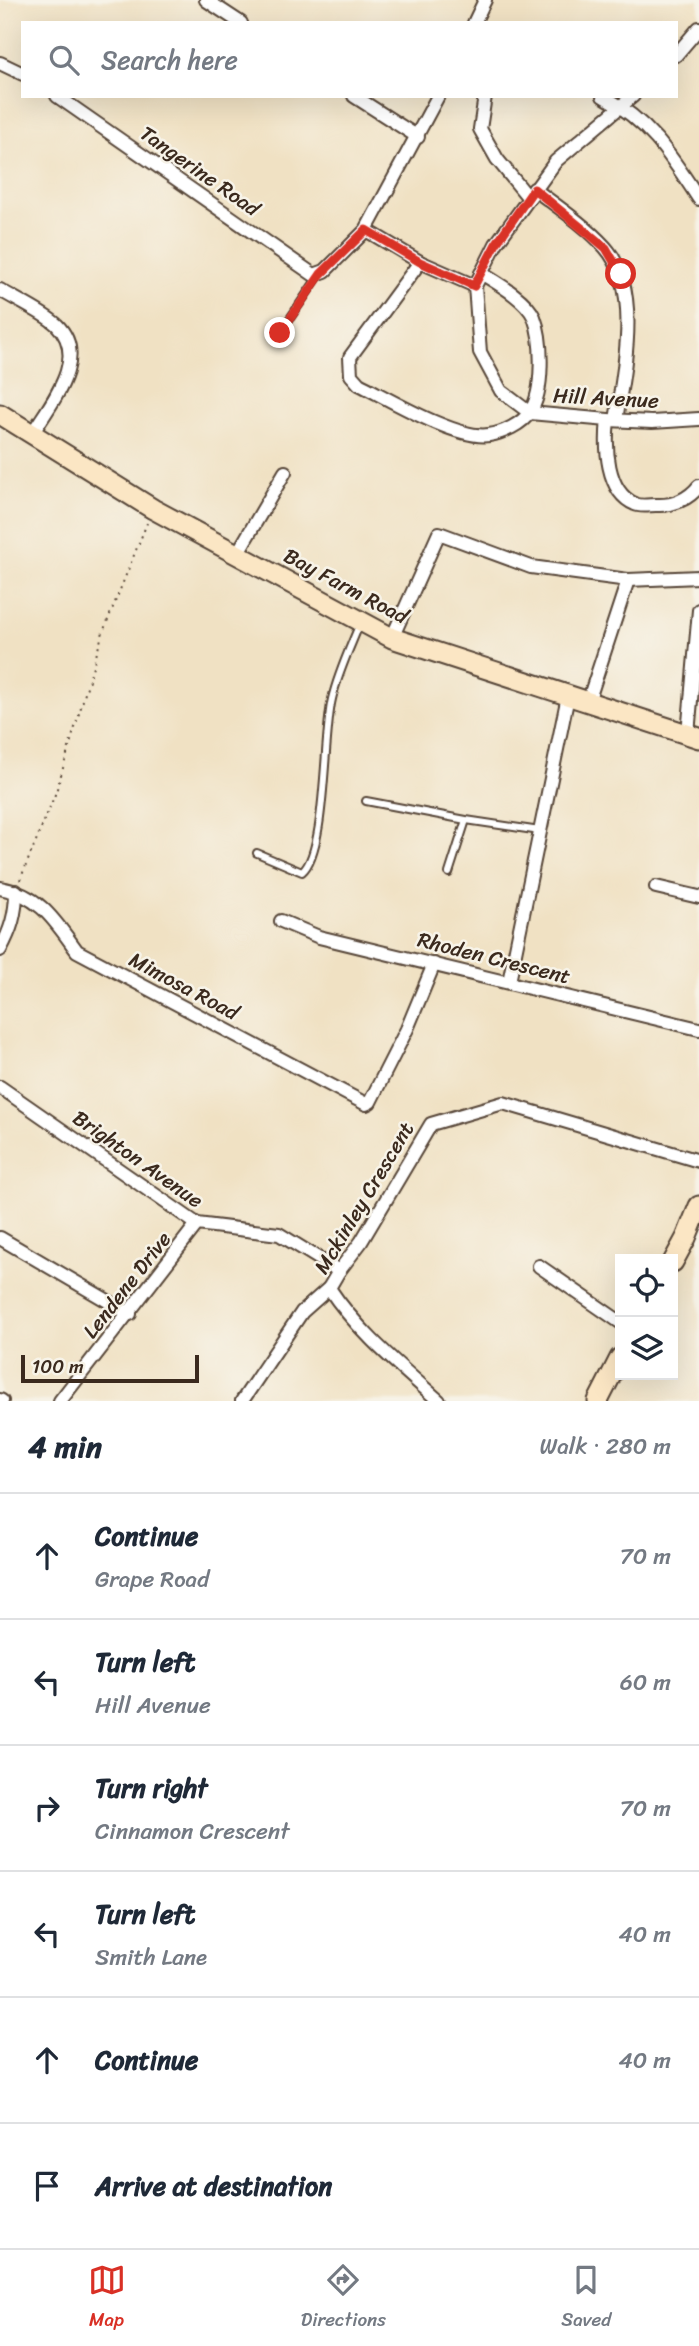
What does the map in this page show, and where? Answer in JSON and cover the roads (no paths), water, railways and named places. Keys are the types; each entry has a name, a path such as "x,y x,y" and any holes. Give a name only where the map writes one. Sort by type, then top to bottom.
{"street":[{"path":"206,0 238,21"},
{"path":"475,21 485,0"},
{"path":"678,53 699,28"},
{"path":"0,63 21,73"},
{"name":"Tangerine Road","path":"60,98 314,275 321,274"},
{"path":"357,98 418,137"},
{"path":"321,274 366,230 437,98"},
{"path":"485,98 480,129 497,159 531,193 606,248 621,274 627,316 626,357 612,420 610,474 621,494 635,505 665,506 691,496 699,486"},
{"path":"607,98 621,106 664,146 699,199"},
{"path":"366,230 420,262 474,286 496,244 556,161 631,98"},
{"path":"420,262 350,357 351,376 359,384 432,420 468,434 488,435 509,429 530,413 538,393 541,346 533,316 513,293 481,273"},
{"name":"Hill Avenue","path":"474,286 480,352 501,391 530,413 652,422 699,419"},
{"path":"0,290 57,325 65,338 70,357 67,373 32,434"},
{"name":"Bay Farm Road","path":"0,414 153,509 392,638 693,736"},
{"path":"237,554 285,472"},
{"path":"392,638 439,533 531,567 628,580 699,577"},
{"path":"588,702 628,580"},
{"path":"693,736 699,610"},
{"path":"509,982 568,696"},
{"path":"656,887 699,897"},
{"name":"Mimosa Road","path":"0,888 16,891 47,910 77,951 364,1103 370,1102 401,1042 434,964"},
{"path":"0,950 10,931 16,910 16,891"},
{"name":"Rhoden Crescent","path":"281,921 319,937 699,1029"},
{"name":"Brighton Avenue","path":"0,1087 197,1224 279,1234 339,1271"},
{"name":"Mckinley Crescent","path":"435,1400 369,1337 343,1309 329,1288 362,1242 431,1124 503,1103 699,1161"},
{"path":"678,1256 692,1240 699,1206"},
{"name":"Lendene Drive","path":"60,1401 130,1314 197,1224"},
{"path":"0,1238 130,1314"},
{"path":"539,1266 615,1319"},
{"path":"242,1401 302,1312 329,1288"},
{"path":"598,1401 615,1368"}],"lane":[{"path":"280,333 321,274"},
{"path":"257,853 302,872 306,869 313,852 320,811 327,725 332,698 360,621"},
{"path":"366,801 540,831"},
{"path":"449,873 466,820"}]}
